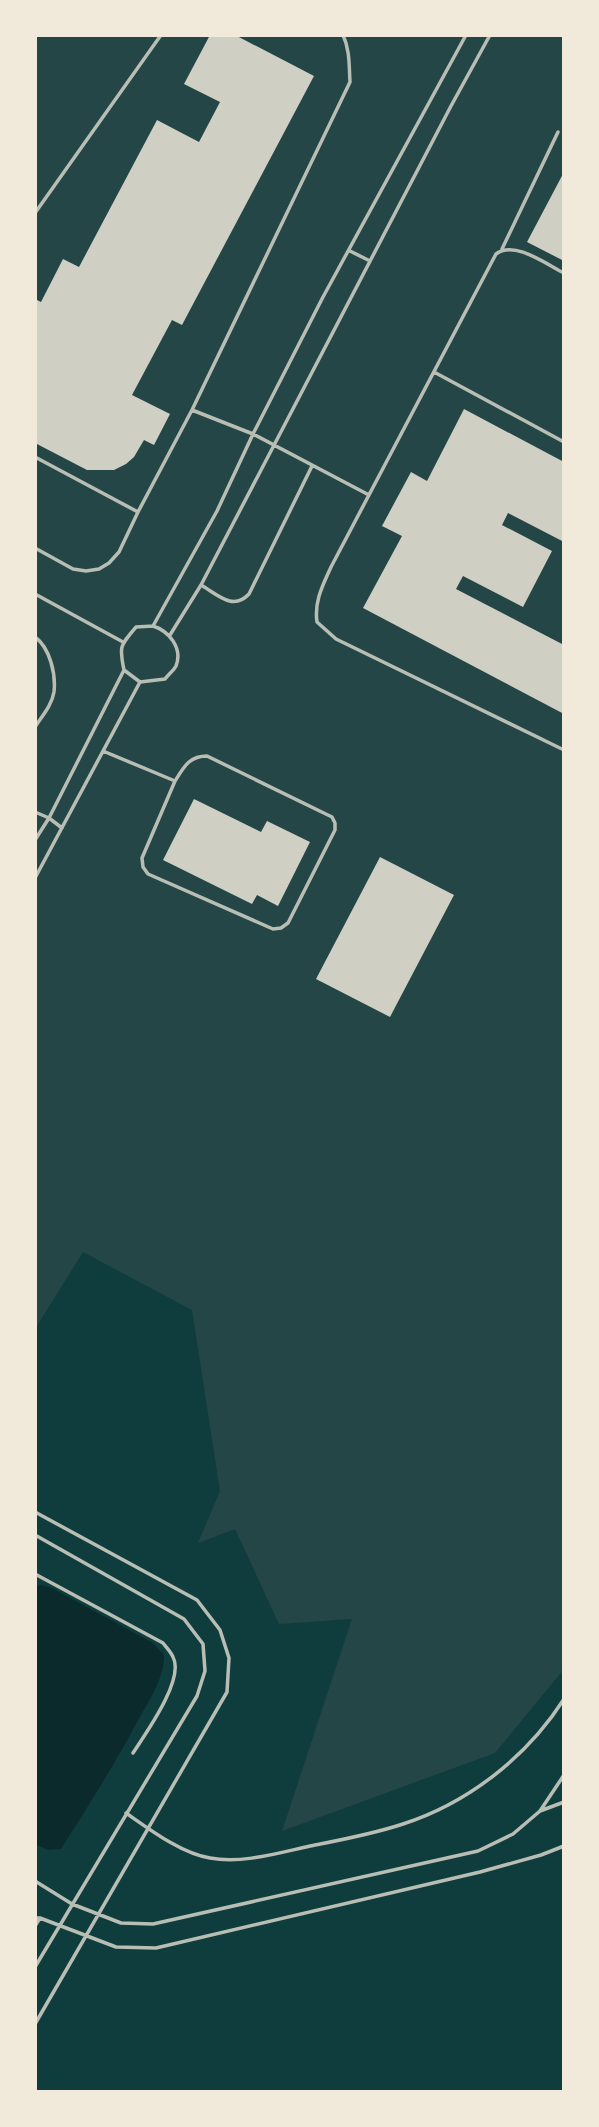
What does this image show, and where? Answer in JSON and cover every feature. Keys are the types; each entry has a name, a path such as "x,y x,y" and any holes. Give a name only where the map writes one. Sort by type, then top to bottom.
{"lane":[{"path":"35,213 161,35"},
{"path":"35,548 73,569 86,571 109,564 119,552 192,410 350,82 347,43 343,35"},
{"path":"153,626 217,510 323,298 466,35"},
{"path":"170,635 201,585 490,35"},
{"path":"558,132 502,249 496,254 331,567 315,610 317,622 336,639 564,750"},
{"path":"502,249 519,250 564,273"},
{"path":"350,251 370,262"},
{"path":"433,372 564,442"},
{"path":"192,410 253,434 369,495"},
{"path":"35,457 138,512"},
{"path":"201,585 232,603 242,601 249,594 312,466"},
{"path":"35,594 123,642"},
{"path":"153,626 170,635 178,650 176,666 165,679 139,682 124,670 120,652 123,642 136,627 153,626"},
{"path":"35,637 43,642 49,654 54,692 35,726"},
{"path":"35,840 49,818 124,670"},
{"path":"35,878 139,682"},
{"path":"103,751 175,781"},
{"path":"207,756 332,817 335,830 288,923 273,929 148,874 143,867 142,858 175,781 190,759 207,756"},
{"path":"35,812 62,828"},
{"path":"35,1512 197,1600 220,1630 229,1658 227,1692 35,2024"},
{"path":"35,1535 184,1619 202,1644 205,1671 197,1696 35,1968"},
{"path":"35,1574 163,1643 175,1658 175,1673 167,1699 133,1753"},
{"path":"126,1813 185,1850 209,1858 237,1859 293,1850 404,1824 470,1792 504,1768 530,1745 564,1699"},
{"path":"35,1881 72,1904 121,1923 153,1924 478,1851 513,1834 540,1811 564,1775"},
{"path":"540,1811 564,1802"},
{"path":"35,1926 37,1918 116,1947 156,1948 480,1872 564,1846"}],"shaded area":[{"path":"35,35 564,35 564,1669 495,1753 282,1831 352,1619 279,1624 235,1529 198,1543 220,1491 192,1310 83,1252 35,1329"},
{"path":"41,1585 52,1588 153,1643 164,1655 154,1691 109,1772 61,1849 48,1850 35,1844 35,1587"}],"building":[{"path":"210,35 235,35 314,76 182,325 172,320 132,395 170,414 154,445 144,440 134,457 114,470 87,470 35,443 35,299 41,302 63,259 79,267 157,120 199,142 220,102 184,84"},
{"path":"564,172 564,261 527,242"},
{"path":"464,409 564,462 564,542 508,513 502,525 552,551 523,607 463,576 456,589 564,645 564,714 363,608 402,536 382,526 411,472 427,481"},
{"path":"194,799 261,832 267,821 310,842 278,906 257,895 252,904 163,860"},
{"path":"380,857 454,895 390,1017 316,979"}]}
